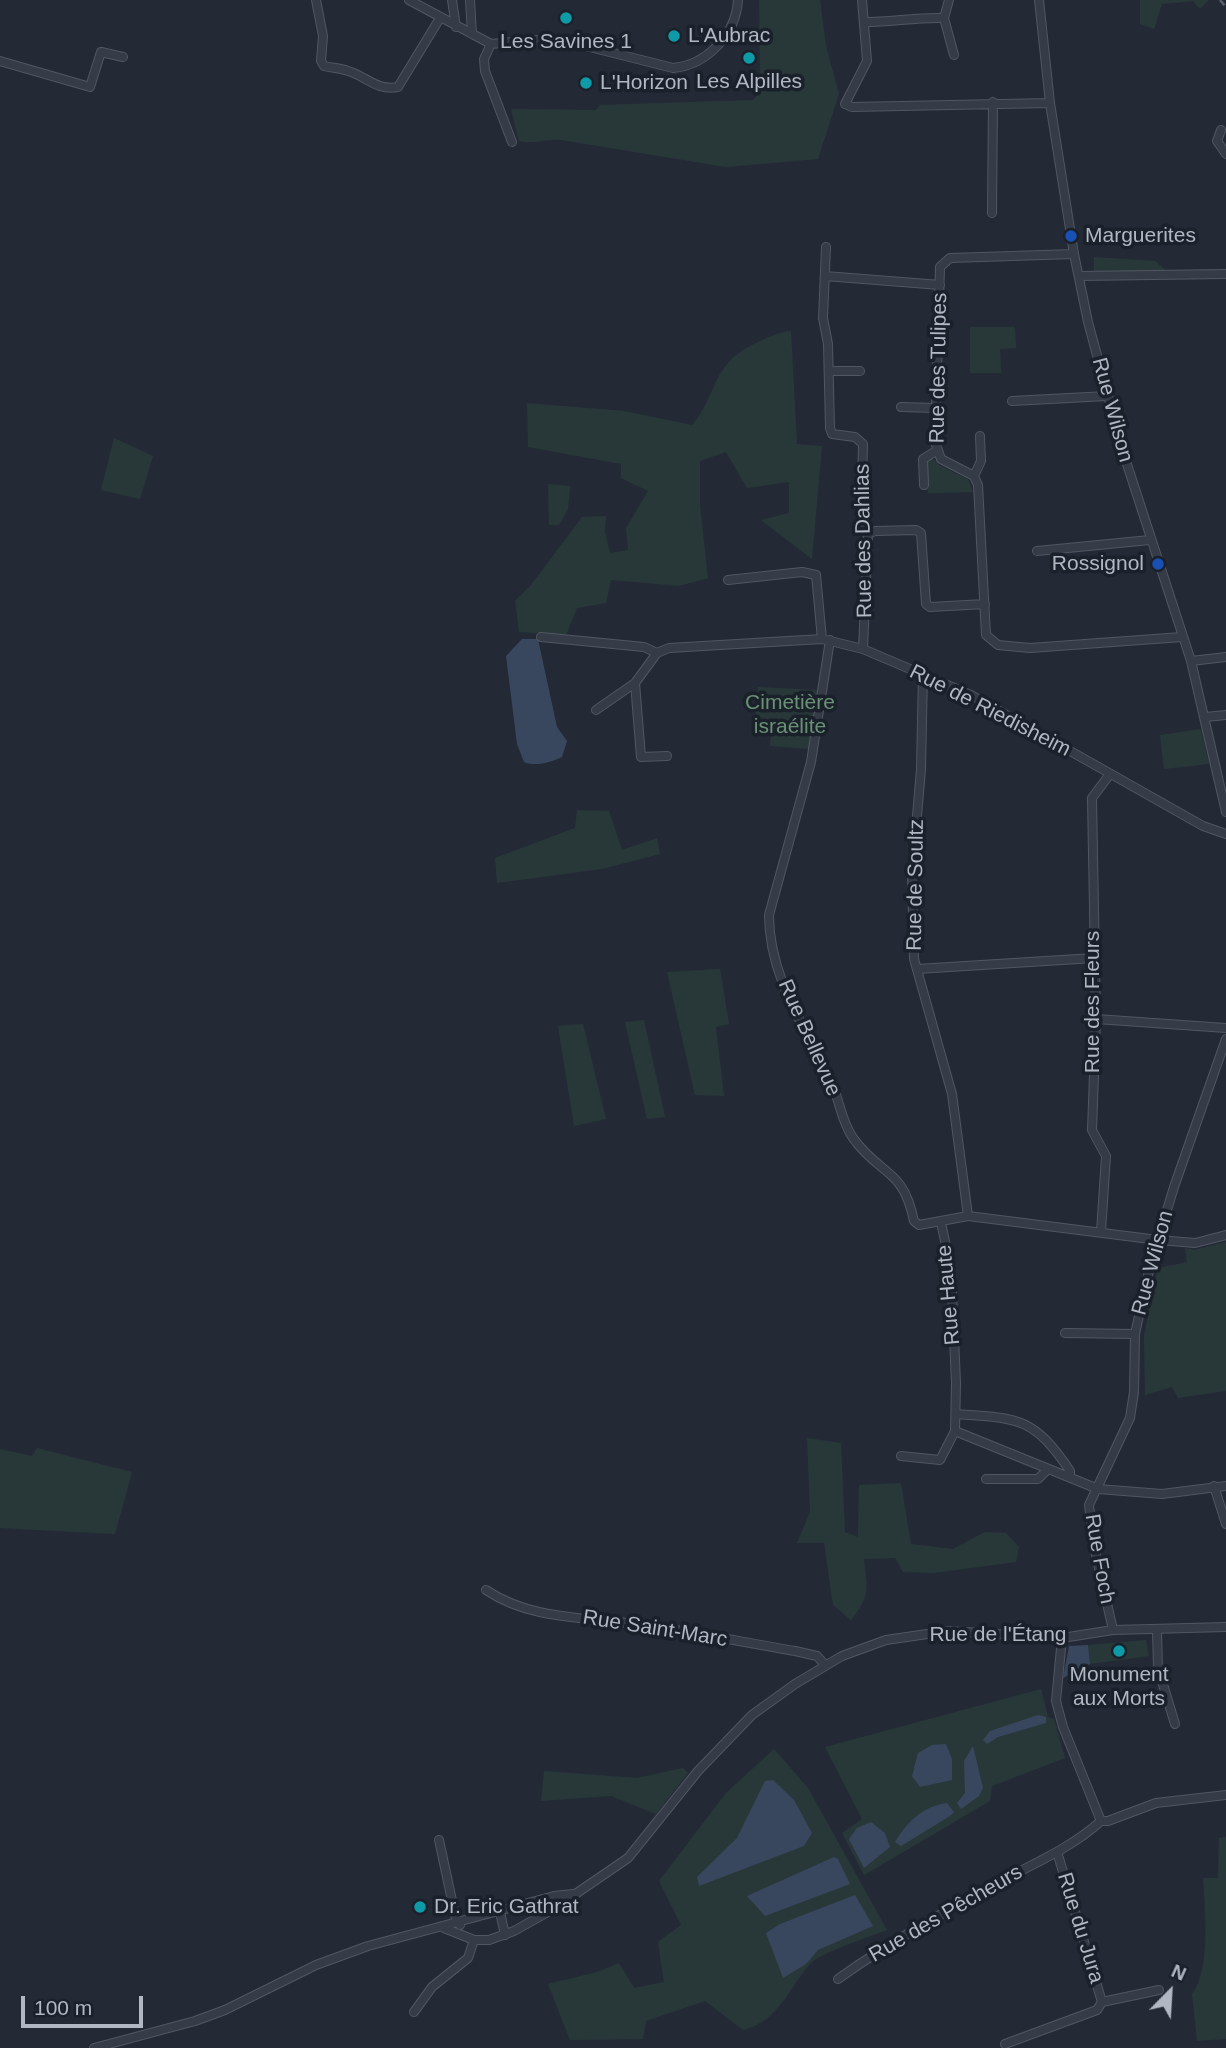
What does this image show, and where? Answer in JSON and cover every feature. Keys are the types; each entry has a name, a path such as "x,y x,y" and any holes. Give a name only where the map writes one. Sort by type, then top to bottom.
{"street":[{"path":"316,0 323,36 321,61 324,66 351,71 369,84 390,89 398,87 441,19 453,12"},
{"path":"409,0 491,44 534,40 574,43 652,65 684,67 722,42 735,21 738,0"},
{"path":"452,0 456,27"},
{"path":"470,0 472,34"},
{"path":"862,0 867,61 845,104 852,107 1050,103"},
{"path":"949,0 943,18 954,55"},
{"name":"Rue Wilson","path":"1039,0 1050,103 1073,254 1107,396 1150,540 1191,661 1226,812"},
{"path":"865,22 889,22 907,17 943,18"},
{"path":"491,44 484,59 485,71 512,142"},
{"path":"0,61 90,86 101,52 123,57"},
{"path":"992,212 993,103"},
{"path":"1221,130 1217,141 1226,154"},
{"name":"Rue des Dahlias","path":"826,247 823,318 828,344 832,434 855,437 863,444 862,525 868,534 863,649"},
{"name":"Rue des Tulipes","path":"974,475 941,459 936,452 940,267 950,258 1073,254"},
{"path":"1079,276 1226,274"},
{"path":"825,276 940,285"},
{"path":"829,371 860,371"},
{"path":"1012,401 1107,396"},
{"path":"901,407 936,408"},
{"path":"980,436 981,461 974,475 978,485 986,635 998,645 1030,648 1182,637"},
{"path":"924,485 923,460 936,452"},
{"path":"925,524 921,533 926,604 930,607 985,604"},
{"path":"868,534 875,531 916,530 921,533"},
{"path":"1037,551 1150,540"},
{"path":"728,580 802,572 816,575 826,640"},
{"name":"Rue de Riedisheim","path":"541,637 644,647 657,653 669,648 826,640 863,649 971,695 1203,826 1226,834"},
{"name":"Rue Bellevue","path":"826,640 811,762 769,915 769,936 799,1024 833,1087 853,1139 901,1182 910,1200 914,1221 919,1225 941,1223"},
{"path":"596,710 635,683 657,653"},
{"path":"1191,661 1226,657"},
{"name":"Rue de Soultz","path":"923,674 921,769 912,875 917,969 951,1094 968,1216"},
{"path":"635,683 641,757 667,756"},
{"path":"1206,717 1226,715"},
{"name":"Rue des Fleurs","path":"1101,1232 1106,1156 1092,1130 1096,1019 1093,798 1110,774"},
{"path":"917,969 1094,958"},
{"path":"1096,1019 1226,1028"},
{"name":"Rue Wilson","path":"1098,1489 1130,1418 1134,1392 1135,1334 1158,1240 1222,1065 1226,1039"},
{"name":"Rue Haute","path":"901,1456 940,1460 955,1431 951,1268 941,1223 968,1216 1195,1243 1226,1235"},
{"path":"1065,1333 1135,1334"},
{"path":"956,1414 1008,1418 1034,1428 1051,1443 1070,1471 1070,1477"},
{"path":"955,1431 1098,1489 1162,1494 1226,1486"},
{"path":"986,1479 1038,1479 1047,1470"},
{"path":"1214,1486 1226,1524"},
{"name":"Rue Foch","path":"1098,1489 1089,1505 1089,1512 1113,1630"},
{"name":"Rue Saint-Marc","path":"486,1590 503,1601 531,1612 637,1624 795,1651 817,1656 825,1665"},
{"name":"Rue de l'Étang","path":"444,1928 470,1937 505,1935 555,1908 628,1858 643,1843 698,1771 752,1715 825,1665 886,1640 963,1631 1062,1638 1113,1630 1226,1628"},
{"path":"1157,1630 1158,1668 1175,1724"},
{"path":"1062,1638 1056,1701 1078,1768 1101,1821 1156,1804 1226,1795"},
{"name":"Rue des Pêcheurs","path":"838,1979 869,1957 954,1907 1058,1855 1101,1821"},
{"path":"414,2012 432,1987 468,1958 470,1937 458,1923 439,1840"},
{"name":"Rue du Jura","path":"1005,2044 1097,2010 1102,2001 1058,1855"},
{"name":"Rue de l'Étang","path":"94,2048 195,2021 225,2010 316,1965 368,1946 444,1928 555,1896 573,1894"},
{"path":"499,1912 505,1935"},
{"name":"Rue du Jura","path":"1102,2001 1159,1990"}],"green space":[{"path":"759,0 820,0 826,46 839,94 818,159 726,167 561,140 519,141 511,109 596,110 600,105 753,100 760,92"},
{"path":"1140,0 1209,0 1200,9 1193,1 1162,4 1154,29 1140,24"},
{"path":"1094,257 1155,261 1167,271 1094,271"},
{"path":"970,327 1015,327 1016,348 1000,349 1001,373 970,373"},
{"path":"791,331 797,444 822,446 812,559 761,520 789,513 789,482 747,488 726,452 700,461 700,505 708,578 679,586 611,580 606,603 577,608 566,635 519,632 515,601 531,585 582,517 606,516 605,532 610,553 628,550 626,528 648,491 621,478 621,464 528,447 527,403 624,411 692,425 703,410 718,378 733,358 758,342"},
{"path":"114,438 153,456 140,499 101,490"},
{"path":"931,457 939,465 968,479 973,492 928,493 927,463"},
{"path":"548,484 570,486 568,509 559,525 549,525"},
{"name":"Cimetière israélite","path":"758,687 819,690 809,749 770,746 771,731 755,732"},
{"path":"1201,729 1209,764 1164,769 1160,735"},
{"path":"577,810 609,811 622,850 657,838 660,854 602,869 497,883 495,858 575,828"},
{"path":"720,969 729,1024 716,1027 724,1096 695,1095 667,972"},
{"path":"644,1020 665,1117 647,1119 625,1022"},
{"path":"583,1024 606,1119 574,1126 558,1026"},
{"path":"1226,1242 1226,1391 1178,1398 1172,1387 1145,1395 1144,1335 1158,1268 1187,1262 1185,1248 1194,1250"},
{"path":"807,1438 841,1443 845,1532 858,1537 859,1485 901,1483 911,1544 953,1549 985,1532 1006,1533 1019,1547 1016,1562 933,1573 903,1572 895,1558 864,1559 865,1598 851,1620 833,1605 824,1543 797,1543 810,1512"},
{"path":"37,1448 132,1472 115,1534 0,1528 0,1449 32,1456"},
{"path":"1146,1640 1149,1656 1090,1664 1088,1645"},
{"path":"1041,1689 1048,1717 1054,1719 1065,1758 992,1786 990,1801 864,1875 842,1833 862,1819 825,1747"},
{"path":"774,1749 808,1788 887,1930 816,1959 775,2011 756,2026 743,2030 705,2001 646,2021 643,2039 570,2040 548,1984 597,1972 619,1963 634,1988 664,1982 658,1942 681,1925 659,1881 726,1793"},
{"path":"683,1768 688,1773 656,1814 611,1796 541,1801 544,1771 637,1778"},
{"path":"1226,1837 1226,2039 1197,2041 1192,1994 1198,1984 1204,1955 1203,1878 1218,1878 1219,1838"}],"water":[{"path":"522,639 538,639 557,727 567,741 562,757 554,761 533,764 524,762 517,744 506,656"},
{"path":"1088,1645 1090,1664 1063,1678 1069,1646"},
{"path":"1038,1715 1046,1717 1046,1723 998,1737 987,1744 983,1740 990,1731"},
{"path":"946,1744 952,1759 952,1780 920,1787 912,1776 918,1753 932,1745"},
{"path":"973,1746 983,1788 979,1796 961,1809 957,1803 965,1793 964,1761"},
{"path":"773,1780 794,1800 812,1833 804,1846 699,1886 697,1877 737,1838 765,1781"},
{"path":"947,1803 954,1812 950,1816 901,1846 895,1842 916,1816"},
{"path":"871,1822 885,1833 890,1847 864,1868 849,1839 857,1828"},
{"path":"834,1857 838,1859 850,1884 765,1916 747,1896"},
{"path":"855,1895 873,1926 818,1950 806,1964 783,1978 766,1933 780,1924"}],"railway":[{"path":"1220,0 1226,7"}],"place":[{"name":"Les Savines 1","path":"566,18"},
{"name":"L'Aubrac","path":"674,36"},
{"name":"Les Alpilles","path":"749,58"},
{"name":"L'Horizon","path":"586,83"},
{"name":"Marguerites","path":"1071,236"},
{"name":"Rossignol","path":"1158,564"},
{"name":"Monument aux Morts","path":"1119,1651"},
{"name":"Dr. Eric Gathrat","path":"420,1907"}]}
